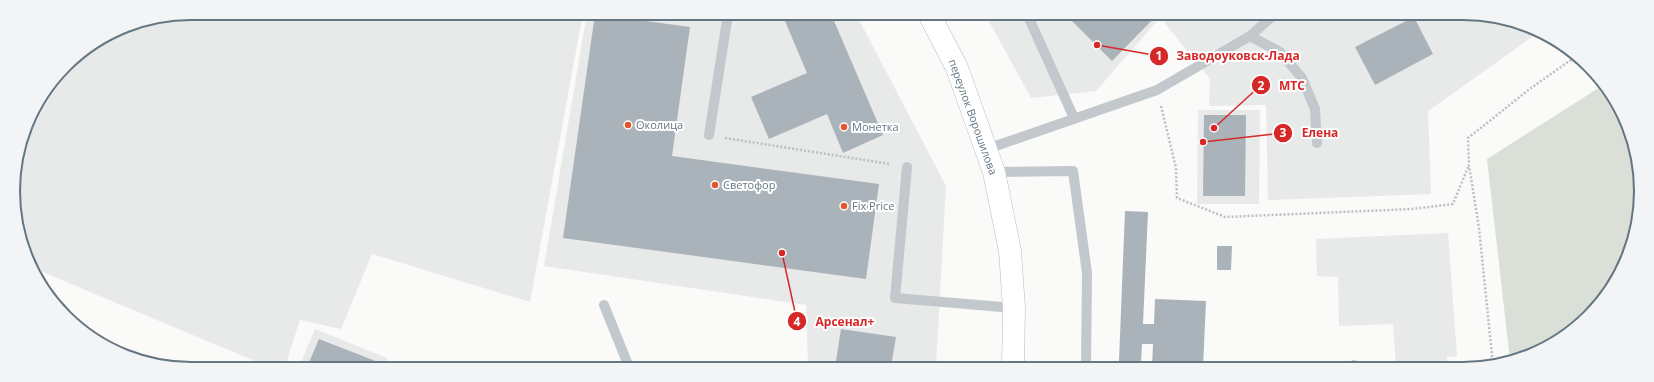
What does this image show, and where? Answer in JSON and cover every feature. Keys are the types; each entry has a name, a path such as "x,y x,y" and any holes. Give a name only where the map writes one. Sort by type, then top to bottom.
{"main road":[{"name":"переулок Ворошилова","path":"932,20 957,68 987,148 994,172 1010,251 1014,308 1013,362"}],"lane":[{"path":"709,135 727,20"},
{"path":"1030,20 1074,118"},
{"path":"987,148 1157,90 1250,36 1268,20"},
{"path":"1250,36 1280,52 1302,78 1315,109 1317,143"},
{"path":"907,167 895,298 1014,308"},
{"path":"994,172 1073,170 1087,273 1086,362"},
{"path":"604,305 627,362"}],"path":[{"path":"1492,360 1478,228 1469,165 1468,138 1530,88 1572,59"},
{"path":"1157,90 1176,168 1177,198 1225,217 1412,209 1453,204 1469,165"},
{"path":"709,135 907,167"}],"shaded area":[{"path":"582,20 530,302 372,254 341,329 300,320 287,362 257,362 40,271 29,246 23,224 20,202 21,169 33,126 43,105 62,78 78,62 105,43 136,29 169,21"},
{"path":"586,20 859,20 946,186 936,362 808,362 806,305 544,266"},
{"path":"988,20 1158,20 1096,91 1031,98"},
{"path":"1166,20 1474,20 1496,23 1518,29 1534,36 1428,111 1431,194 1268,200 1266,105 1209,106 1210,79 1164,22"},
{"path":"1599,88 1621,126 1633,169 1634,202 1631,224 1621,256 1605,286 1592,304 1567,327 1539,344 1509,355 1487,159"},
{"path":"1198,110 1260,110 1259,204 1197,204"},
{"path":"1448,233 1457,356 1447,357 1447,362 1396,362 1393,324 1339,326 1338,277 1317,276 1316,239"},
{"path":"315,329 387,358 385,362 301,362"}],"building":[{"name":"Околица","path":"594,20 639,20 690,27 672,156 879,184 866,279 563,238"},
{"path":"785,20 834,20 883,135 843,153 827,114 769,139 751,97 807,73"},
{"path":"1071,20 1152,20 1112,61"},
{"path":"1408,20 1416,20 1433,54 1375,85 1355,47"},
{"path":"1204,115 1246,115 1245,196 1203,196"},
{"path":"1125,211 1148,212 1143,324 1154,324 1155,299 1206,301 1203,362 1152,362 1153,344 1142,344 1141,362 1119,361"},
{"path":"1217,246 1232,246 1231,270 1217,270"},
{"path":"841,329 896,337 892,362 836,362"},
{"path":"319,339 378,362 309,362"}],"place":[{"name":"Заводоуковск-Лада","path":"1097,45"},
{"name":"Околица","path":"628,125"},
{"name":"Монетка","path":"844,127"},
{"name":"МТС","path":"1214,128"},
{"name":"Елена","path":"1203,142"},
{"name":"Светофор","path":"715,185"},
{"name":"Fix Price","path":"844,206"},
{"name":"Арсенал+","path":"782,253"}]}
